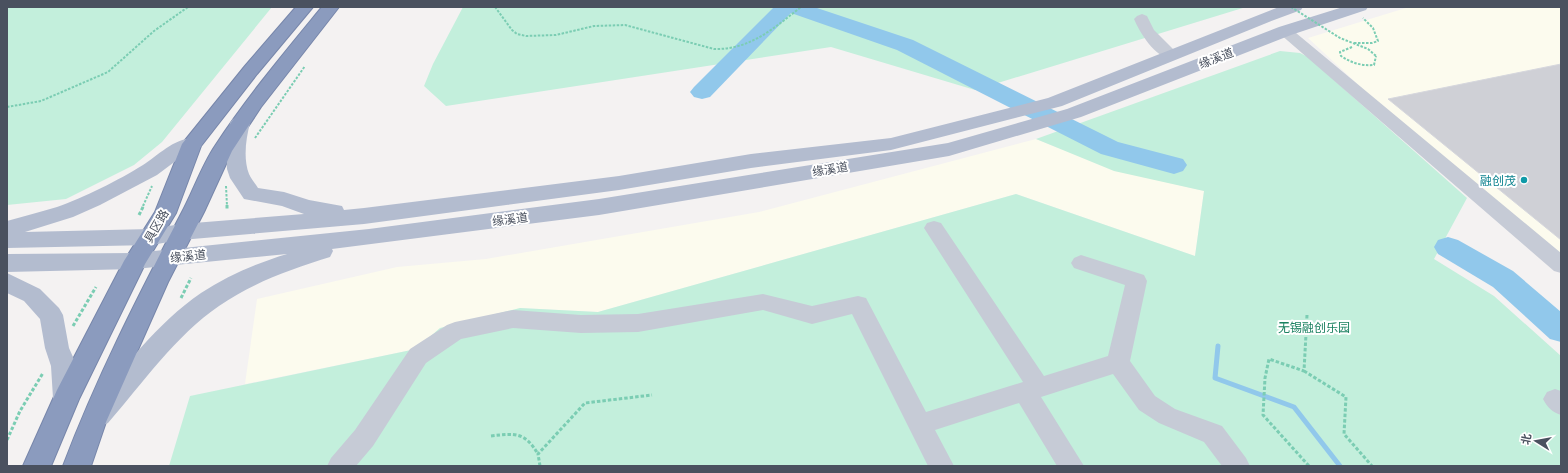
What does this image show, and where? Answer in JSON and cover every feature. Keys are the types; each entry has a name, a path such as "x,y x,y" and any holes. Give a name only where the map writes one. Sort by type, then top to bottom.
{"highway":[{"name":"具区路","path":"37,466 66,398 135,261 165,213 192,144 251,70 305,7"},
{"path":"77,466 93,422 156,282 193,212 222,150 254,103 331,7"}],"main road":[{"name":"缘溪道","path":"7,263 135,261 169,258 367,226 509,198 619,183 751,161 891,144 991,120 1055,102 1268,16 1295,7"},
{"name":"缘溪道","path":"7,240 151,237 182,232 367,226 599,207 950,149 1074,113 1285,32 1356,8"},
{"path":"240,123 235,144 237,161 240,176 251,194 284,199 367,226"},
{"path":"7,229 65,212 93,200 150,170 174,152 192,144"},
{"path":"93,422 153,354 197,310 235,284 306,256 367,226"},
{"path":"7,282 32,295 51,314 57,348 64,366 66,398"}],"lane":[{"path":"1142,19 1147,32 1170,55"},
{"path":"1285,32 1561,265"},
{"path":"934,228 1032,389 1071,466"},
{"path":"1081,264 1137,281 1118,363 1147,402 1167,416 1213,434 1237,466"},
{"path":"340,466 364,438 418,356 455,331 513,319 581,324 638,323 763,302 812,315 858,304 941,466"},
{"path":"920,424 1118,363"}],"path":[{"path":"7,107 41,101 108,72 154,31 188,7"},
{"path":"495,7 512,30 517,34 526,36 556,35 594,26 625,25 700,44 708,48 721,50 734,49 759,39 801,7"},
{"path":"1291,7 1340,38 1368,49 1376,56 1374,65 1357,65 1341,56 1340,52 1352,47"},
{"path":"1354,43 1372,43 1378,41 1378,34 1356,8"},
{"path":"227,210 225,175 248,148 308,61"},
{"path":"1304,371 1307,315"},
{"path":"1309,466 1263,415 1265,378 1269,359 1304,371 1346,397 1344,434 1372,466"},
{"path":"538,454 585,403 652,395"},
{"path":"491,436 515,434 531,441 538,454 540,466"}],"shaded area":[{"path":"1409,7 1561,7 1561,273 1308,38"},
{"path":"1036,139 1114,170 1204,191 1195,256 1016,194 598,312 520,308 416,349 245,384 257,299 397,267 486,259 759,212"}],"green space":[{"path":"7,7 272,7 162,142 134,165 66,199 7,205"},
{"path":"463,7 1246,7 975,90 831,47 446,106 424,86 433,64"},
{"name":"无锡融创乐园","path":"1280,51 1300,53 1308,57 1467,198 1434,259 1494,296 1561,356 1561,466 169,466 190,396 416,349 440,328 520,308 598,312 1016,194 1195,256 1204,191 1114,171 1036,139"}],"building":[{"name":"融创茂","path":"1561,64 1561,240 1388,99"}],"waterway":[{"path":"702,92 786,7"},
{"path":"793,7 905,45 1110,148 1174,165"},
{"path":"1448,247 1503,279 1561,330"},
{"path":"1218,346 1215,378 1294,407 1340,466"}],"place":[{"name":"融创茂","path":"1524,180"}]}
